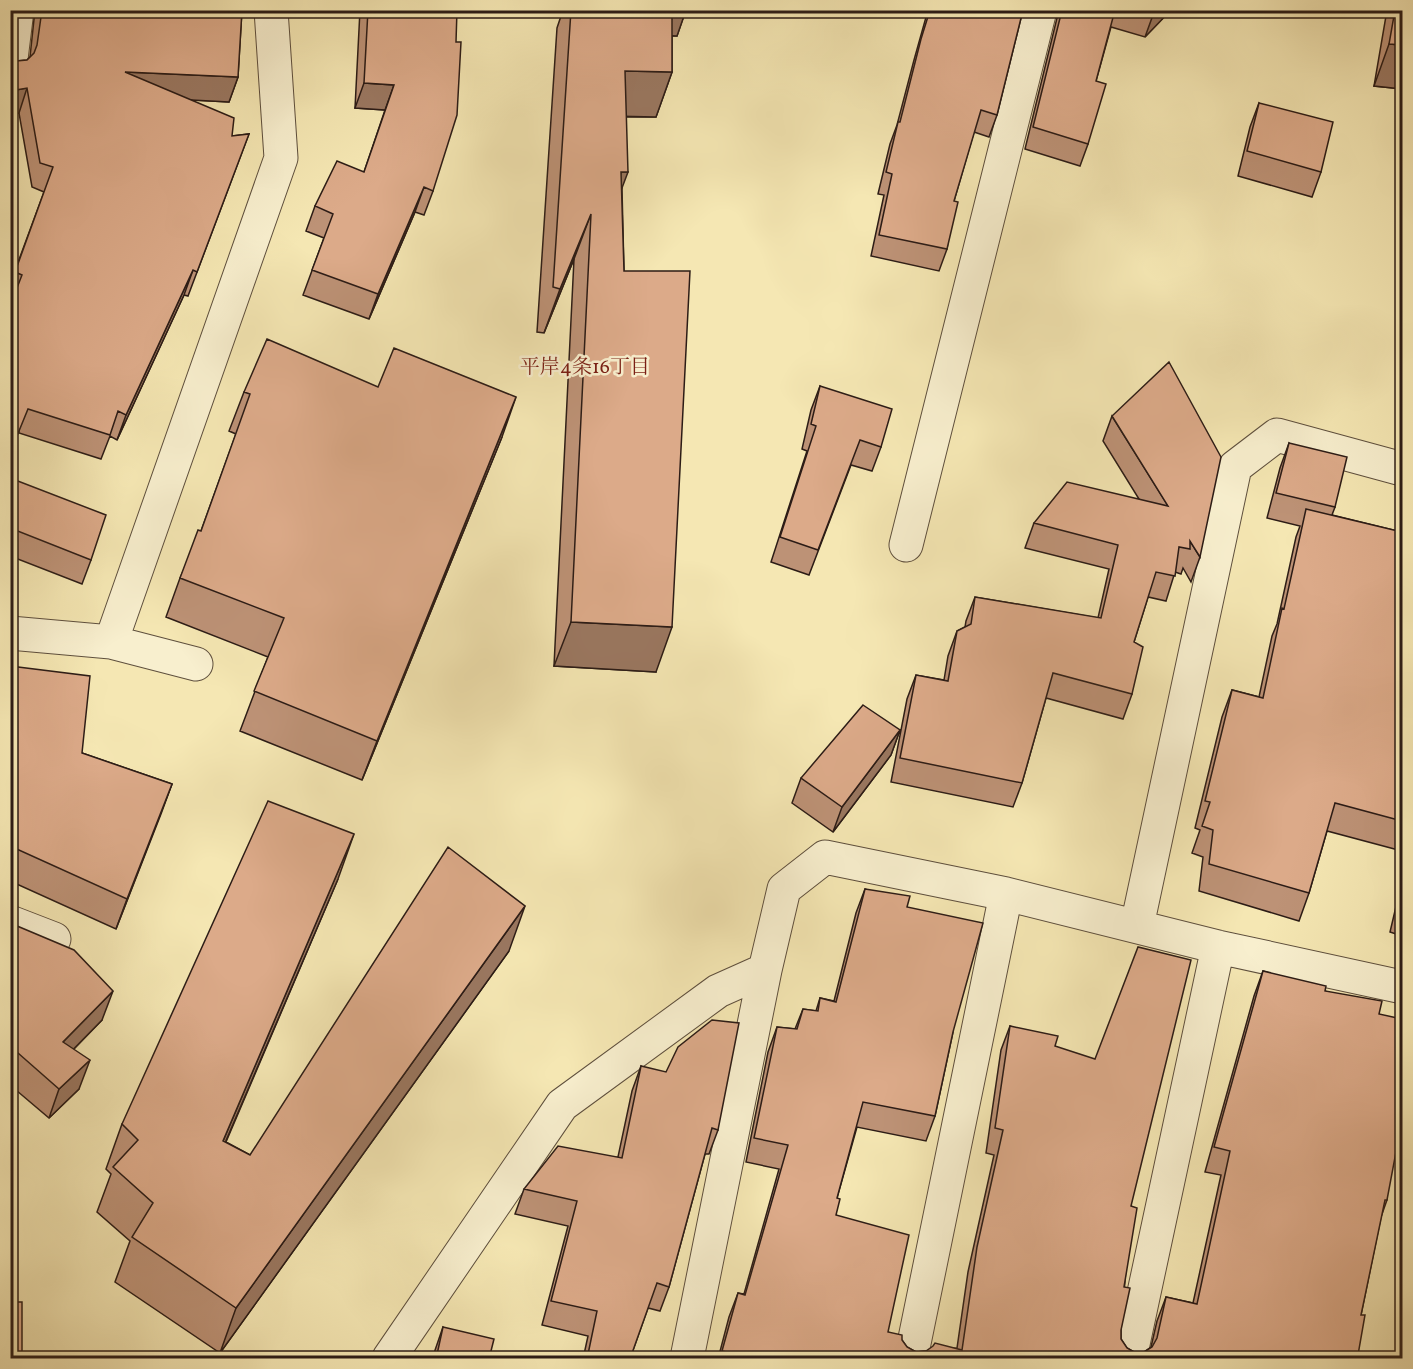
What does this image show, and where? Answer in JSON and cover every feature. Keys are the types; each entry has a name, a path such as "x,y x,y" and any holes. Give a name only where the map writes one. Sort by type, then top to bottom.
{"street":[{"path":"10,67 16,10"},
{"path":"111,642 281,158 271,10"},
{"path":"906,545 1040,10"},
{"path":"1137,926 1235,467 1277,435 1402,469"},
{"path":"10,633 111,642 196,664"},
{"path":"687,1359 765,970 784,889 825,857 1006,894 1218,947 1402,987"},
{"path":"911,1359 1006,894"},
{"path":"10,922 54,939"},
{"path":"1130,1359 1218,947"},
{"path":"389,1359 562,1105 718,991 765,970"}],"building":[{"path":"42,10 242,10 238,77 125,72 234,118 232,136 249,134 197,272 193,270 126,415 118,411 110,435 28,409 10,453 10,306 22,275 15,272 53,167 40,163 27,88 10,91 10,59 27,60 34,53"},
{"path":"368,10 457,10 456,42 461,42 457,115 433,191 424,187 378,294 312,270 333,214 315,206 337,161 364,172 394,85 364,83"},
{"path":"571,10 672,10 672,72 625,71 628,172 621,172 624,271 690,271 672,627 571,622 591,214 560,289 553,287"},
{"path":"930,10 1023,10 997,115 981,110 954,201 958,202 947,249 879,235 892,174 886,172"},
{"path":"1062,10 1115,10 1096,81 1106,84 1088,144 1033,127"},
{"path":"1137,10 1158,10 1153,15"},
{"path":"1395,10 1402,10 1402,45 1389,44"},
{"path":"1259,103 1333,122 1321,172 1247,151"},
{"path":"267,339 378,387 394,348 516,397 377,741 254,691 284,618 180,578 198,530 201,531 250,394 244,392"},
{"path":"1169,362 1221,457 1200,557 1190,541 1190,549 1179,547 1175,576 1156,572 1134,642 1143,647 1132,694 1053,673 1022,783 900,758 916,675 948,681 957,631 971,624 975,597 1101,618 1118,545 1034,523 1067,482 1168,506 1112,416"},
{"path":"820,386 892,409 881,447 860,440 818,550 780,537 816,426 811,424"},
{"path":"1289,443 1347,457 1335,507 1276,493"},
{"path":"10,478 106,515 91,560 10,528"},
{"path":"1306,509 1402,532 1402,821 1335,803 1309,893 1209,864 1213,830 1202,826 1210,802 1205,801 1232,690 1263,698"},
{"path":"10,666 90,676 82,753 172,784 127,899 10,846 10,821 14,811 10,810"},
{"path":"863,705 900,730 842,807 801,778"},
{"path":"268,801 354,834 223,1141 250,1155 448,847 525,906 236,1308 132,1237 153,1203 113,1167 138,1140 122,1124"},
{"path":"865,889 910,896 907,907 983,923 953,1032 935,1116 863,1102 837,1198 840,1199 836,1215 909,1235 888,1332 902,1335 902,1340 907,1347 916,1352 926,1351 935,1343 962,1350 977,1247 1003,1130 995,1128 1010,1026 1058,1036 1055,1046 1095,1059 1138,947 1191,960 1131,1206 1137,1208 1124,1287 1130,1288 1121,1339 1127,1348 1134,1352 1144,1352 1152,1347 1157,1338 1166,1297 1197,1304 1230,1151 1214,1147 1263,971 1326,986 1325,991 1382,1001 1379,1014 1402,1019 1402,1120 1361,1315 1365,1315 1358,1355 1342,1353 1341,1359 759,1359 722,1351 738,1293 745,1295 788,1145 754,1138 777,1027 797,1029 803,1009 818,1011 820,998 836,1002"},
{"path":"10,923 74,950 113,991 63,1042 90,1060 59,1089 10,1046"},
{"path":"712,1020 739,1023 718,1130 712,1128 669,1287 657,1283 631,1356 641,1359 587,1359 597,1311 551,1301 577,1201 524,1189 558,1146 622,1158 641,1066 666,1072 678,1047"},
{"path":"10,1302 22,1302 22,1353 51,1354 51,1359 10,1359"},
{"path":"443,1327 494,1339 489,1359 436,1359"}],"district":[{"name":"平岸4条16丁目","path":"585,366"}]}
